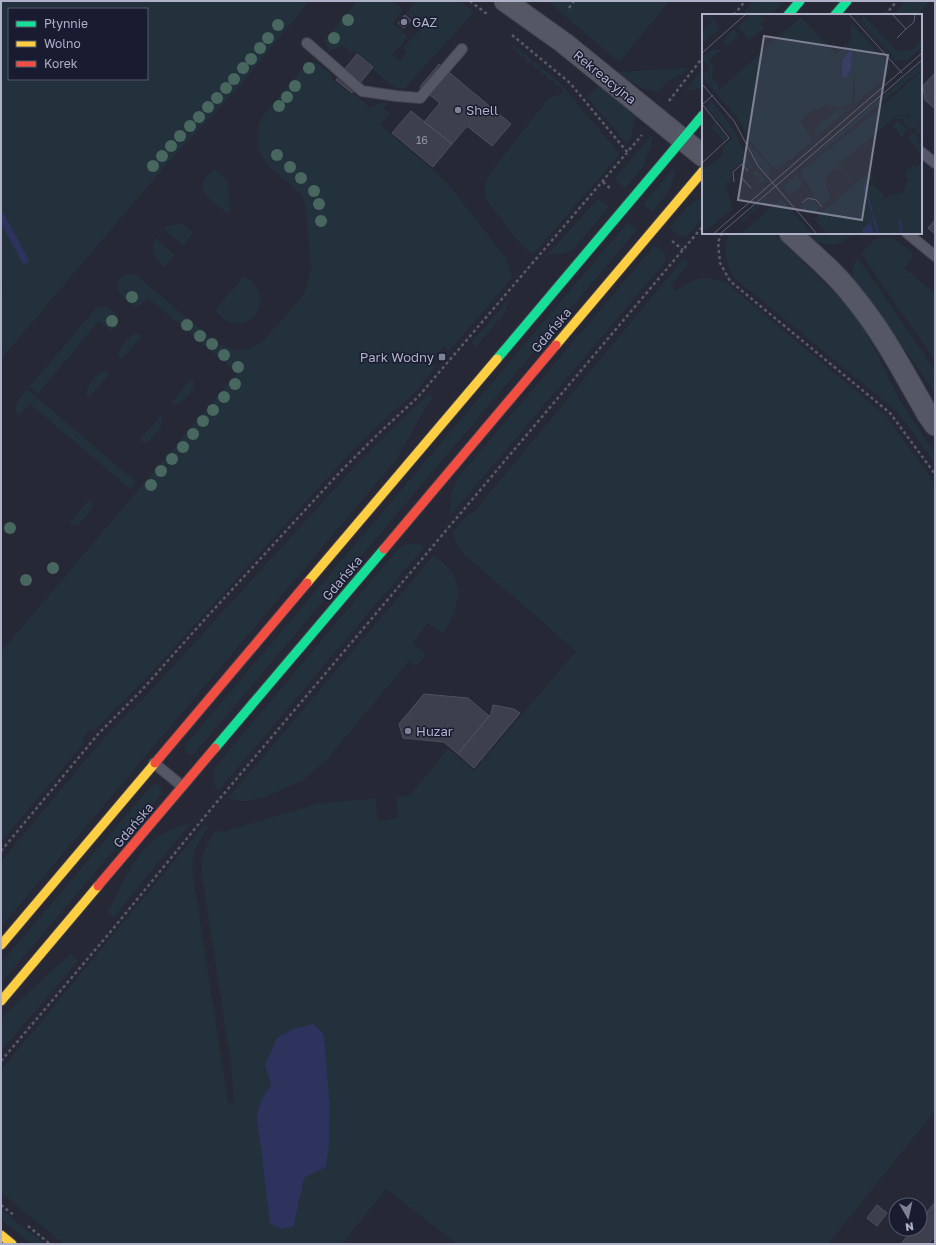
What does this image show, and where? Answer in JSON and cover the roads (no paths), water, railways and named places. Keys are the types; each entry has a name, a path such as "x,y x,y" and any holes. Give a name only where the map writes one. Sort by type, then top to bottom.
{"main road":[{"path":"789,14 800,1"},
{"path":"836,14 847,1"},
{"name":"Gdańska","path":"1,945 702,116"},
{"name":"Gdańska","path":"1,1001 702,172"},
{"path":"1,1235 12,1244"}],"street":[{"name":"Rekreacyjna","path":"505,1 564,44 702,155"},
{"path":"791,234 853,295 886,344 935,425"}],"lane":[{"path":"307,44 362,91 420,98 462,49"},
{"path":"922,153 935,163"},
{"path":"908,234 935,256"},
{"path":"154,763 182,786"}],"water":[{"path":"314,1024 324,1035 330,1109 329,1146 326,1167 304,1178 294,1226 281,1229 270,1223 257,1116 261,1101 271,1084 265,1065 277,1038 293,1029"}],"waterway":[{"path":"1,216 25,260"}],"place":[{"name":"GAZ","path":"404,22"},
{"name":"Shell","path":"458,110"},
{"name":"Park Wodny","path":"442,357"},
{"name":"Huzar","path":"408,731"}]}
